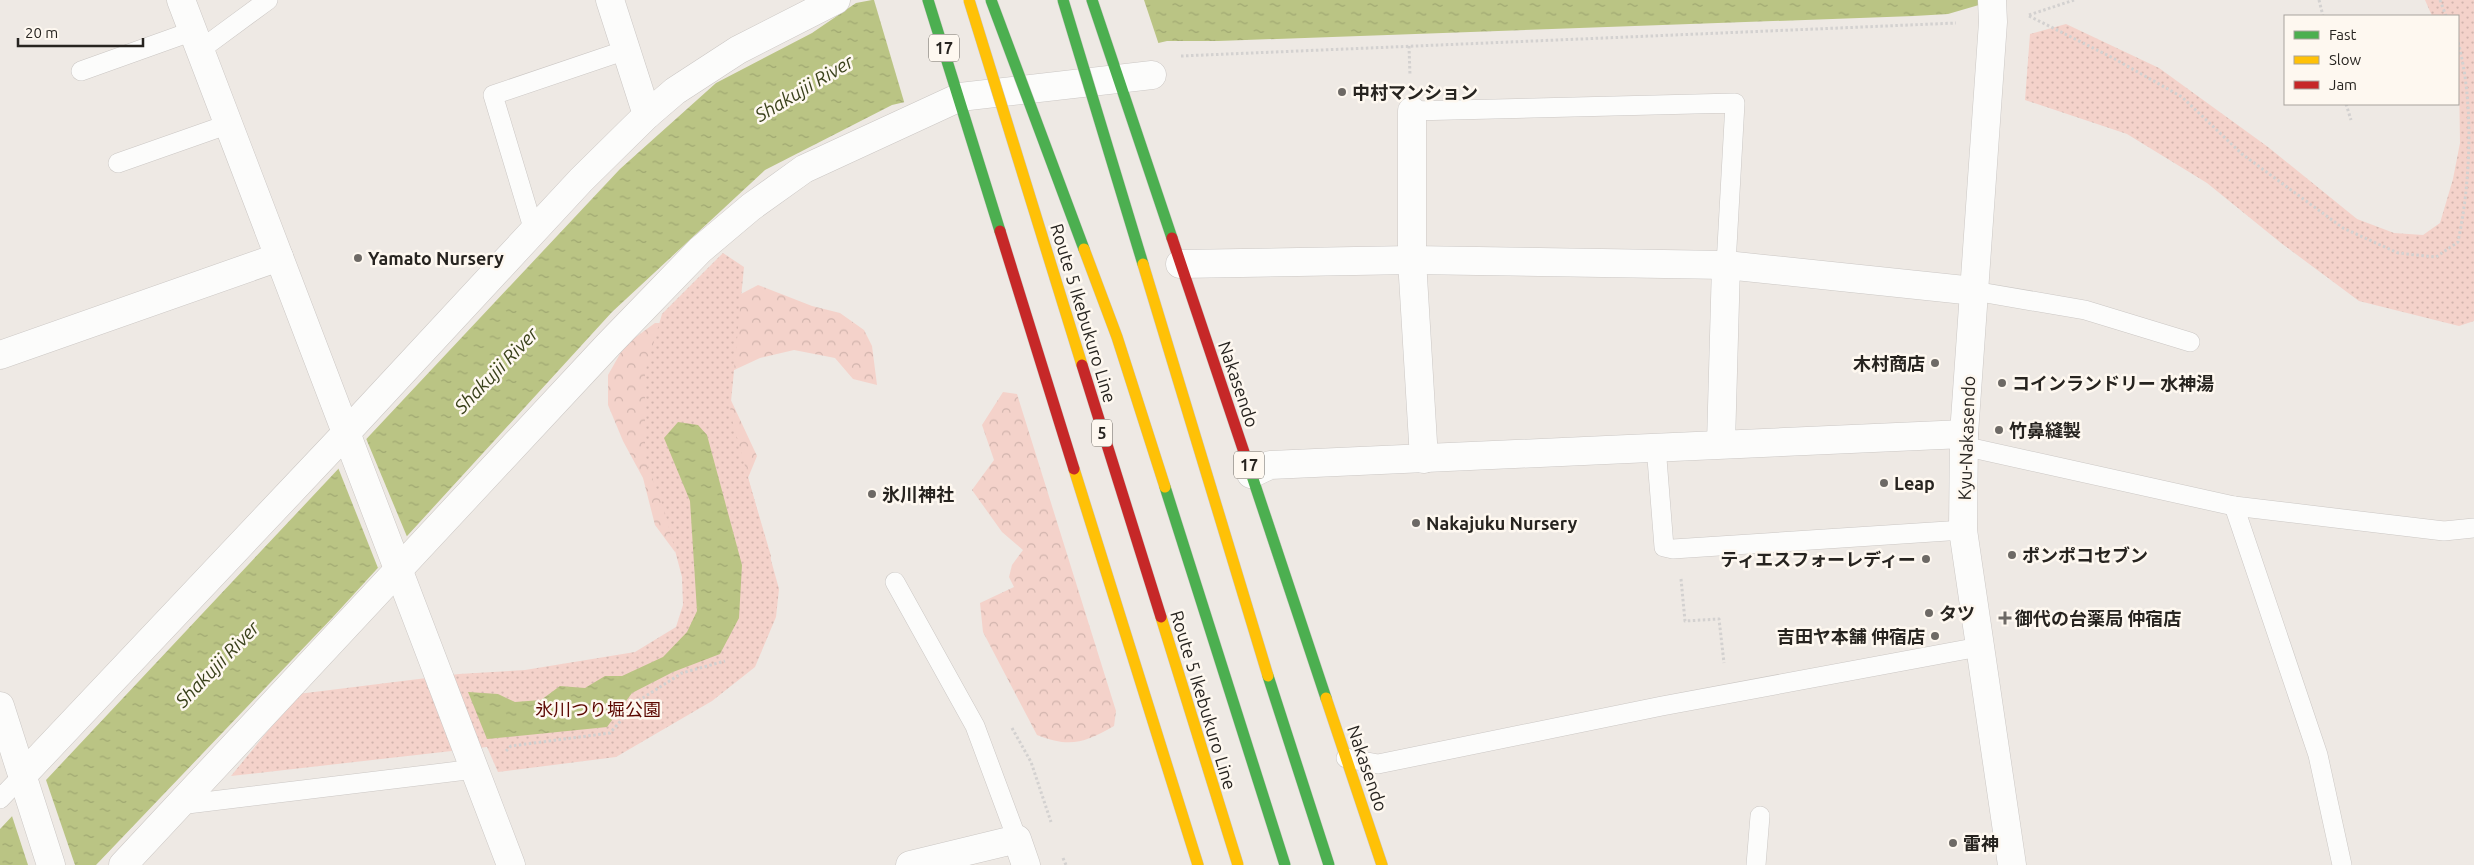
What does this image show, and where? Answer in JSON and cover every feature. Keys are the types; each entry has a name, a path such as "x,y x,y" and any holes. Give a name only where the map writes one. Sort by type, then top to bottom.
{"highway":[{"name":"17","path":"928,0 960,97 1198,865"},
{"name":"Route 5 Ikebukuro Line","path":"969,0 1238,865"},
{"path":"992,0 1117,337 1285,865"},
{"path":"1004,0 1279,865"},
{"path":"1063,0 1279,712 1329,865"},
{"name":"Nakasendo","path":"1092,0 1382,865"}],"street":[{"path":"181,0 511,865"},
{"path":"610,0 647,116"},
{"path":"24,782 350,439 581,180 647,116 675,90 738,50 836,0"},
{"name":"Kyu-Nakasendo","path":"1993,10 1964,440 1963,530 2012,865"},
{"path":"123,865 396,563 700,250 751,207 804,170 960,97 1116,72 1152,75"},
{"path":"1412,111 1412,260 1424,459"},
{"path":"0,355 279,257"},
{"path":"1180,264 1412,260 1726,265 1974,291"},
{"path":"1721,443 1726,265"},
{"path":"1252,474 1270,464 1424,459 1721,443 1964,440"},
{"path":"0,706 51,865"},
{"path":"910,865 1017,839 1026,865"}],"lane":[{"path":"81,71 197,41 268,0"},
{"path":"534,231 493,95 626,50"},
{"path":"1412,111 1735,103 1726,265"},
{"path":"118,163 228,124"},
{"path":"1974,291 2085,310 2190,342"},
{"path":"1964,440 2234,506 2444,531 2474,528"},
{"path":"1656,446 1664,547 1678,548 1963,530"},
{"path":"2234,506 2318,755 2342,865"},
{"path":"895,582 975,726 1017,839"},
{"path":"1346,758 1378,764 1728,694 1979,647"},
{"path":"179,805 473,763"},
{"path":"0,799 24,782"},
{"path":"1756,865 1760,816"}],"path":[{"path":"2074,0 2027,15 2113,58 2182,98 2242,154 2343,228 2398,253 2436,258 2458,242 2469,189 2472,105 2464,56 2459,44"},
{"path":"2319,0 2323,15"},
{"path":"2440,0 2446,15"},
{"path":"1180,56 1993,10"},
{"path":"2346,105 2351,120"},
{"path":"1678,548 1685,621 1720,619 1728,694"},
{"path":"504,753 511,746 610,733 638,701 645,696 682,673 725,660"}],"green space":[{"path":"2425,0 2474,0 2474,321 2459,326 2359,301 2281,243 2207,183 2127,134 2025,100 2030,34 2066,24 2159,68 2268,147 2357,219 2394,233 2423,235 2440,223 2453,179 2460,143 2459,15 2432,15"},
{"name":"氷川つり堀公園","path":"723,253 744,267 730,412 779,589 776,617 755,667 712,701 616,757 498,772 487,747 231,776 298,694 459,674 525,670 635,652 676,627 683,605 682,577 664,509 645,459 645,372 662,314"},
{"path":"758,285 812,306 840,313 864,330 872,346 877,385 853,379 835,358 794,350 760,358 732,371 729,396 757,456 748,478 771,556 767,575 693,528 675,552 655,525 643,478 623,441 608,405 608,375 625,345 655,323 686,323"},
{"path":"1003,392 1017,394 1116,711 1114,726 1077,742 1059,741 1037,735 983,632 980,603 1014,587 1009,577 1012,565 1023,550 1002,532 972,490 994,460 982,425"}],"water":[{"name":"Shakujii River","path":"872,0 1996,0 1948,14 1914,16 1218,41 1167,41 892,105 765,170 612,312 333,617 96,865 0,865 0,829 620,169 716,83 812,33 856,3"},
{"path":"678,422 698,425 707,435 742,565 739,618 720,654 673,672 632,693 607,727 487,739 468,692 498,694 515,702 541,700 560,686 585,688 605,676 622,676 663,657 687,632 697,611 690,501 664,438"}],"pier":[{"path":"874,0 1144,0 1159,45 905,105"},
{"path":"365,436 408,539 378,568 337,465"},
{"path":"45,777 75,865 28,865 11,813"}],"traffic: fast":[{"path":"928,0 1000,231"},
{"path":"991,0 1084,249"},
{"path":"1063,0 1143,264"},
{"path":"1092,0 1172,238"},
{"path":"1248,464 1326,698"},
{"path":"1165,487 1285,865"},
{"path":"1268,676 1329,865"}],"traffic: slow":[{"path":"969,0 1082,365"},
{"path":"1084,249 1117,337 1165,487"},
{"path":"1143,264 1268,676"},
{"path":"1074,469 1198,865"},
{"path":"1161,617 1238,865"},
{"path":"1326,698 1382,865"}],"traffic: jam":[{"path":"1000,231 1074,469"},
{"path":"1172,238 1248,464"},
{"path":"1082,365 1161,617"}],"place":[{"name":"中村マンション","path":"1342,92"},
{"name":"Yamato Nursery","path":"358,258"},
{"name":"木村商店","path":"1935,363"},
{"name":"コインランドリー 水神湯","path":"2002,383"},
{"name":"竹鼻縫製","path":"1999,430"},
{"name":"Leap","path":"1884,483"},
{"name":"氷川神社","path":"872,494"},
{"name":"Nakajuku Nursery","path":"1416,523"},
{"name":"ポンポコセブン","path":"2012,555"},
{"name":"ティエスフォーレディー","path":"1926,559"},
{"name":"タツ","path":"1929,613"},
{"name":"御代の台薬局 仲宿店","path":"2005,618"},
{"name":"吉田ヤ本舗 仲宿店","path":"1935,636"},
{"name":"雷神","path":"1953,843"}]}
